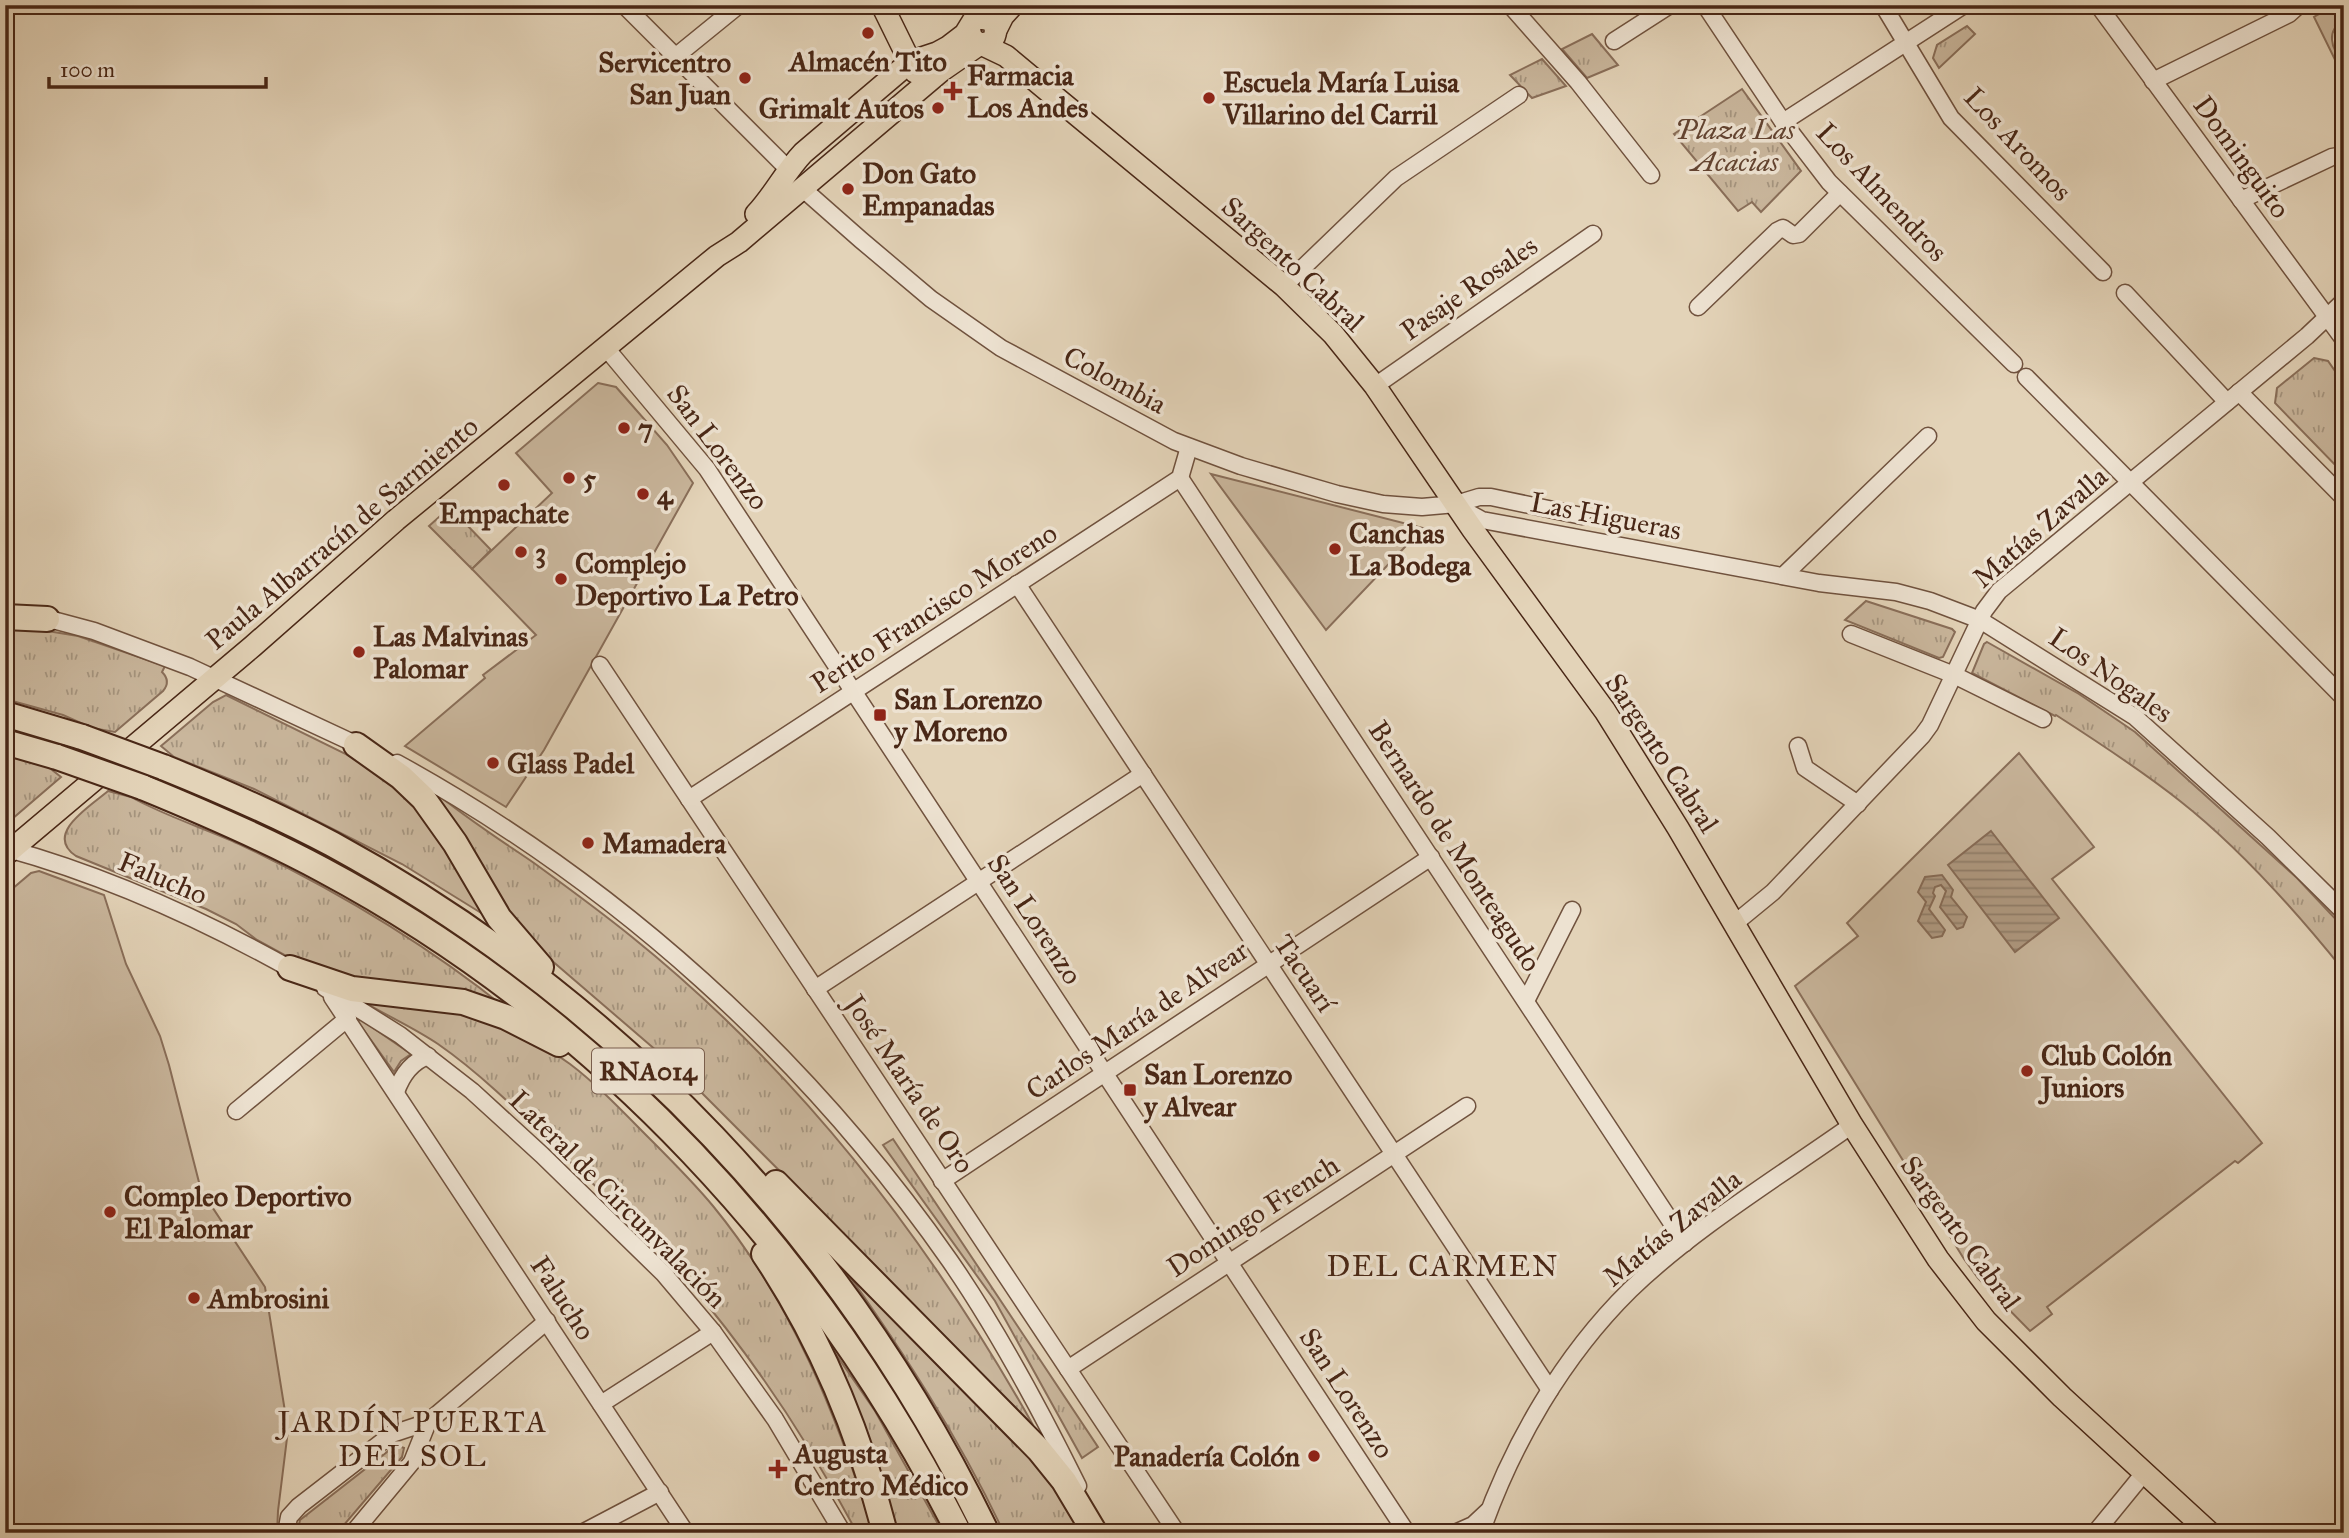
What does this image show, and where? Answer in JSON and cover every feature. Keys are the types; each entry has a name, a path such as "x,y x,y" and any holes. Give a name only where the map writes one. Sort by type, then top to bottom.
{"highway":[{"path":"5,617 47,619"},
{"name":"RNA014","path":"5,714 82,737 163,767 277,816 385,875 471,930 584,1014 649,1072 746,1171 793,1225 843,1290 931,1425 987,1533"},
{"name":"RNA014","path":"5,741 142,787 264,839 323,870 422,928 524,1001 578,1044 633,1093 750,1215 802,1281 845,1340 905,1434 958,1533"},
{"path":"356,745 401,777 423,798 455,842 499,918 584,1014"},
{"path":"290,968 352,989 448,1000 494,1012 551,1039 633,1093"},
{"path":"649,1072 764,1171 1026,1435 1064,1481 1096,1533"},
{"path":"692,1154 772,1266 806,1324 849,1417 865,1461 885,1533"}],"main road":[{"path":"882,5 922,87"},
{"name":"Paula Albarracín de Sarmiento","path":"717,256 773,194 788,169 803,153 910,62 937,53 1012,5"},
{"name":"Paula Albarracín de Sarmiento","path":"7,851 396,520 717,256 739,242 941,71 982,25"},
{"name":"Sargento Cabral","path":"982,25 1006,56 1284,286 1333,334 1375,386 1605,711 1678,828 1852,1125 1938,1259 1986,1321 2062,1397 2210,1533"}],"street":[{"path":"624,5 788,169"},
{"path":"676,57 739,5"},
{"path":"1510,5 1578,82 1651,175"},
{"path":"1615,41 1670,5"},
{"name":"Los Almendros","path":"1705,5 1812,161 1840,193 2014,365"},
{"name":"Los Aromos","path":"1883,5 1951,118 2104,272"},
{"path":"1783,122 1964,5"},
{"name":"Dominguito","path":"2098,5 2344,340"},
{"path":"2153,81 2289,14 2299,5"},
{"path":"1284,286 1396,178 1519,94"},
{"path":"2241,200 2332,157 2344,155"},
{"name":"Colombia","path":"802,188 931,299 1001,348 1189,447 1252,470 1383,504 1422,507 1456,504"},
{"path":"1698,307 1777,231 1783,228 1793,235 1799,234 1840,193"},
{"name":"Pasaje Rosales","path":"1375,386 1593,234"},
{"path":"2125,293 2344,499"},
{"name":"Matías Zavalla","path":"1734,924 1773,892 1922,736 1988,604 1999,592 2344,301"},
{"name":"San Lorenzo","path":"606,348 707,469 1408,1532"},
{"path":"2026,377 2344,698"},
{"path":"1783,576 1928,436"},
{"path":"1180,478 1189,447"},
{"name":"Perito Francisco Moreno","path":"689,799 1180,478"},
{"name":"Bernardo de Monteagudo","path":"1180,478 1685,1243"},
{"name":"Las Higueras","path":"1456,504 1491,496 1582,516"},
{"name":"Las Higueras","path":"1456,504 1469,515 1482,520 1783,576 1879,589"},
{"name":"Tacuarí","path":"1017,584 1550,1390"},
{"name":"Los Nogales","path":"1879,589 1922,599 1980,620 2135,717 2268,837 2344,912"},
{"path":"5,608 75,625 137,646 214,677 391,760 481,813 602,896 701,979 794,1070 870,1157 958,1274 1005,1348 1039,1409 1088,1507 1096,1533"},
{"path":"1851,634 1954,675 2043,719"},
{"name":"José María de Oro","path":"600,665 1177,1533"},
{"path":"1798,746 1805,768 1858,804"},
{"path":"815,989 1143,774"},
{"name":"Falucho","path":"7,851 115,885 162,904 290,968"},
{"name":"Carlos María de Alvear","path":"943,1181 1431,857"},
{"path":"1526,1001 1572,910"},
{"name":"Lateral de Circunvalación","path":"290,968 382,1023 428,1056 492,1109 664,1275 713,1332 775,1419 843,1533"},
{"name":"Falucho","path":"327,989 686,1533"},
{"path":"236,1111 348,1018"},
{"path":"397,1092 403,1075 418,1060 428,1056"},
{"name":"Domingo French","path":"1068,1369 1467,1106"},
{"name":"Matías Zavalla","path":"1481,1533 1519,1446 1550,1390 1600,1321 1631,1289 1685,1243 1852,1125"},
{"path":"286,1533 292,1513 381,1442 402,1429 428,1422 547,1321"},
{"path":"601,1404 713,1332"},
{"path":"353,1533 412,1462 428,1422"},
{"path":"2095,1533 2144,1473"},
{"path":"582,1533 660,1492"},
{"name":"Matías Zavalla","path":"1455,1533 1473,1525 1491,1507"}],"green space":[{"path":"2335,5 2344,5 2344,20 2334,29 2332,40 2344,61 2344,78 2314,17"},
{"path":"1967,26 1975,34 1939,68 1933,58 1937,45"},
{"path":"1592,34 1618,65 1587,78 1562,49"},
{"path":"1542,59 1566,86 1532,98 1510,75"},
{"name":"Plaza Las Acacias","path":"1742,89 1801,171 1761,212 1752,202 1738,211 1674,134"},
{"path":"2314,358 2328,361 2344,384 2344,474 2275,403 2277,388"},
{"name":"Complejo Deportivo La Petro","path":"598,383 616,387 667,445 693,483 544,750 506,807 405,746 485,678 483,675 536,635 472,569 552,493 516,453"},
{"name":"Canchas La Bodega","path":"1211,474 1423,528 1326,630"},
{"path":"447,510 461,525 464,522 491,550 472,569 429,526"},
{"path":"1866,601 1952,629 1955,632 1943,657 1939,658 1845,620"},
{"path":"5,624 78,636 165,666 162,672 167,679 166,686 115,732 92,728 63,715 5,699"},
{"path":"1987,642 2079,694 2135,732 2297,878 2344,928 2344,971 2267,881 2180,801 2135,767 2056,715 1972,673"},
{"path":"226,695 360,761 420,805 486,916 402,864 254,789 174,757 161,746 213,702"},
{"name":"Club Colón Juniors","path":"2019,753 2094,847 2052,879 2262,1143 2047,1307 2052,1314 2030,1331 1978,1278 1964,1259 1795,986 1858,936 1847,923"},
{"path":"5,755 47,766 61,777 5,825"},
{"path":"431,789 620,927 750,1043 804,1101 904,1224 993,1356 1033,1425 679,1070 529,941 508,916"},
{"path":"108,791 131,797 239,844 310,880 412,940 508,1010 399,989 299,963 206,909 76,856 67,848 67,830 82,812"},
{"name":"Compleo Deportivo El Palomar","path":"39,871 104,895 126,964 160,1036 201,1190 265,1287 288,1430 277,1533 5,1533 5,895 31,873"},
{"path":"359,999 455,1011 485,1020 539,1045 570,1064 591,1082 683,1172 741,1243 789,1320 828,1403 873,1533 857,1533 799,1433 756,1369 710,1308 656,1246 472,1070 428,1038"},
{"path":"360,1019 411,1054 401,1061 394,1072 358,1022"},
{"path":"893,1139 1098,1447 1082,1458 995,1301 883,1145"},
{"path":"841,1264 1027,1447 1083,1533 1004,1533 987,1497 928,1395"},
{"path":"811,1318 875,1411 943,1533 890,1533"},
{"name":"JARDÍN PUERTA DEL SOL","path":"396,1445 404,1448 402,1457 337,1533 297,1533 300,1520"}],"shaded area":[{"path":"1991,831 2059,918 2015,952 1948,865"},
{"path":"1942,875 1953,890 1951,897 1967,917 1963,927 1957,929 1940,907 1946,891 1941,885 1935,887 1935,896 1929,909 1945,930 1942,936 1932,938 1918,921 1926,902 1918,892 1925,877"}],"place":[{"name":"Almacén Tito","path":"868,33"},
{"name":"Servicentro San Juan","path":"745,78"},
{"name":"Farmacia Los Andes","path":"953,91"},
{"name":"Escuela María Luisa Villarino del Carril","path":"1209,98"},
{"name":"Grimalt Autos","path":"938,108"},
{"name":"Don Gato Empanadas","path":"848,189"},
{"name":"7","path":"624,428"},
{"name":"5","path":"569,478"},
{"name":"Empachate","path":"504,485"},
{"name":"4","path":"643,494"},
{"name":"Canchas La Bodega","path":"1335,549"},
{"name":"3","path":"521,552"},
{"name":"Complejo Deportivo La Petro","path":"561,579"},
{"name":"Las Malvinas Palomar","path":"359,652"},
{"name":"San Lorenzo y Moreno","path":"880,715"},
{"name":"Glass Padel","path":"493,763"},
{"name":"Mamadera","path":"588,843"},
{"name":"Club Colón Juniors","path":"2027,1071"},
{"name":"San Lorenzo y Alvear","path":"1130,1090"},
{"name":"Compleo Deportivo El Palomar","path":"110,1212"},
{"name":"Ambrosini","path":"194,1298"},
{"name":"Panadería Colón","path":"1314,1456"},
{"name":"Augusta Centro Médico","path":"778,1469"}],"district":[{"name":"DEL CARMEN","path":"1443,1266"},
{"name":"JARDÍN PUERTA DEL SOL","path":"413,1439"}]}
